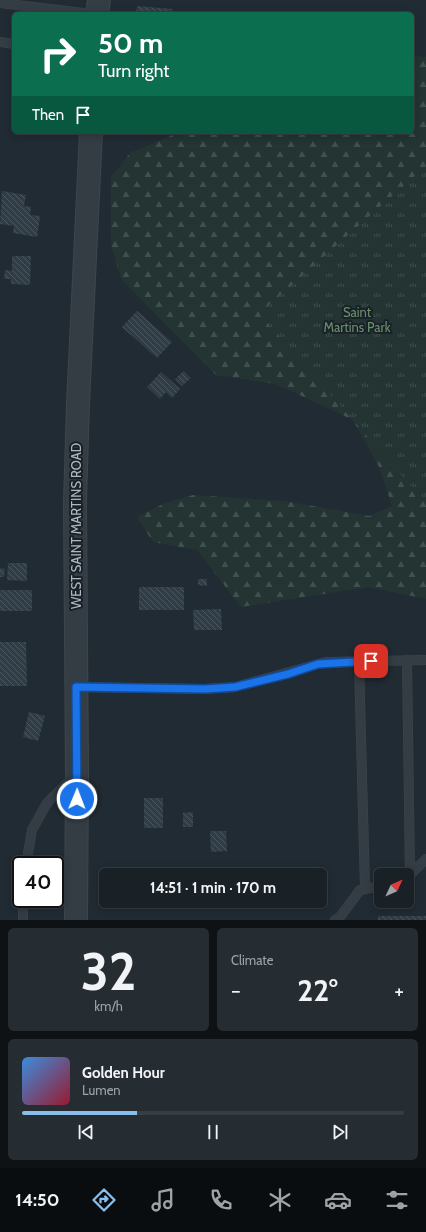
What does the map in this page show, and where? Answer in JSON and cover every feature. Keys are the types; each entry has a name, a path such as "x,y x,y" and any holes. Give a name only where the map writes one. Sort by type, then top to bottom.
{"street":[{"path":"97,12 99,0"},
{"name":"WEST SAINT MARTINS ROAD","path":"76,920 77,773 75,502 78,396 91,134"}],"lane":[{"path":"0,3 75,12"},
{"path":"0,42 12,44"},
{"path":"407,660 409,868"},
{"path":"76,687 205,689 235,687 288,674 309,666 326,662 426,660"},
{"path":"359,662 365,889"},
{"path":"28,856 32,830 47,803 77,773"},
{"path":"414,872 426,859"},
{"path":"335,920 340,917 360,890 374,887"},
{"path":"23,908 23,920"}],"green space":[{"path":"414,56 426,57 426,599 369,587 241,607 197,550 153,542 137,517 165,503 193,495 285,501 369,516 392,506 379,467 353,420 276,384 216,375 121,279 111,245 111,177 130,153 175,134 414,134"},
{"name":"Saint Martins Park","path":"426,166 426,503 259,314"}],"building":[{"path":"137,6 172,9 172,11 175,12 136,12"},
{"path":"2,191 26,195 24,206 31,207 30,215 40,216 37,237 13,233 14,226 0,224"},
{"path":"12,256 31,256 30,285 11,284 11,279 4,279 5,270 12,271"},
{"path":"137,311 172,342 157,358 122,327"},
{"path":"184,371 191,378 182,386 175,379"},
{"path":"161,372 180,389 172,398 166,392 160,399 147,387"},
{"path":"8,563 27,563 27,581 7,580"},
{"path":"0,568 5,569 4,577 0,577"},
{"path":"198,579 207,579 207,586 198,585"},
{"path":"139,587 184,587 184,610 139,610"},
{"path":"0,590 32,590 32,611 0,611"},
{"path":"221,609 222,630 194,630 193,610"},
{"path":"0,642 26,642 27,686 0,686"},
{"path":"29,712 45,716 38,741 23,737"},
{"path":"144,798 163,798 163,828 144,828"},
{"path":"193,812 193,827 183,827 183,813"},
{"path":"210,831 226,831 227,851 211,852"},
{"path":"378,916 426,916 426,920 378,920"}],"route":[{"path":"77,799 76,687 205,689 235,687 288,674 309,666 326,662 371,661"}]}
